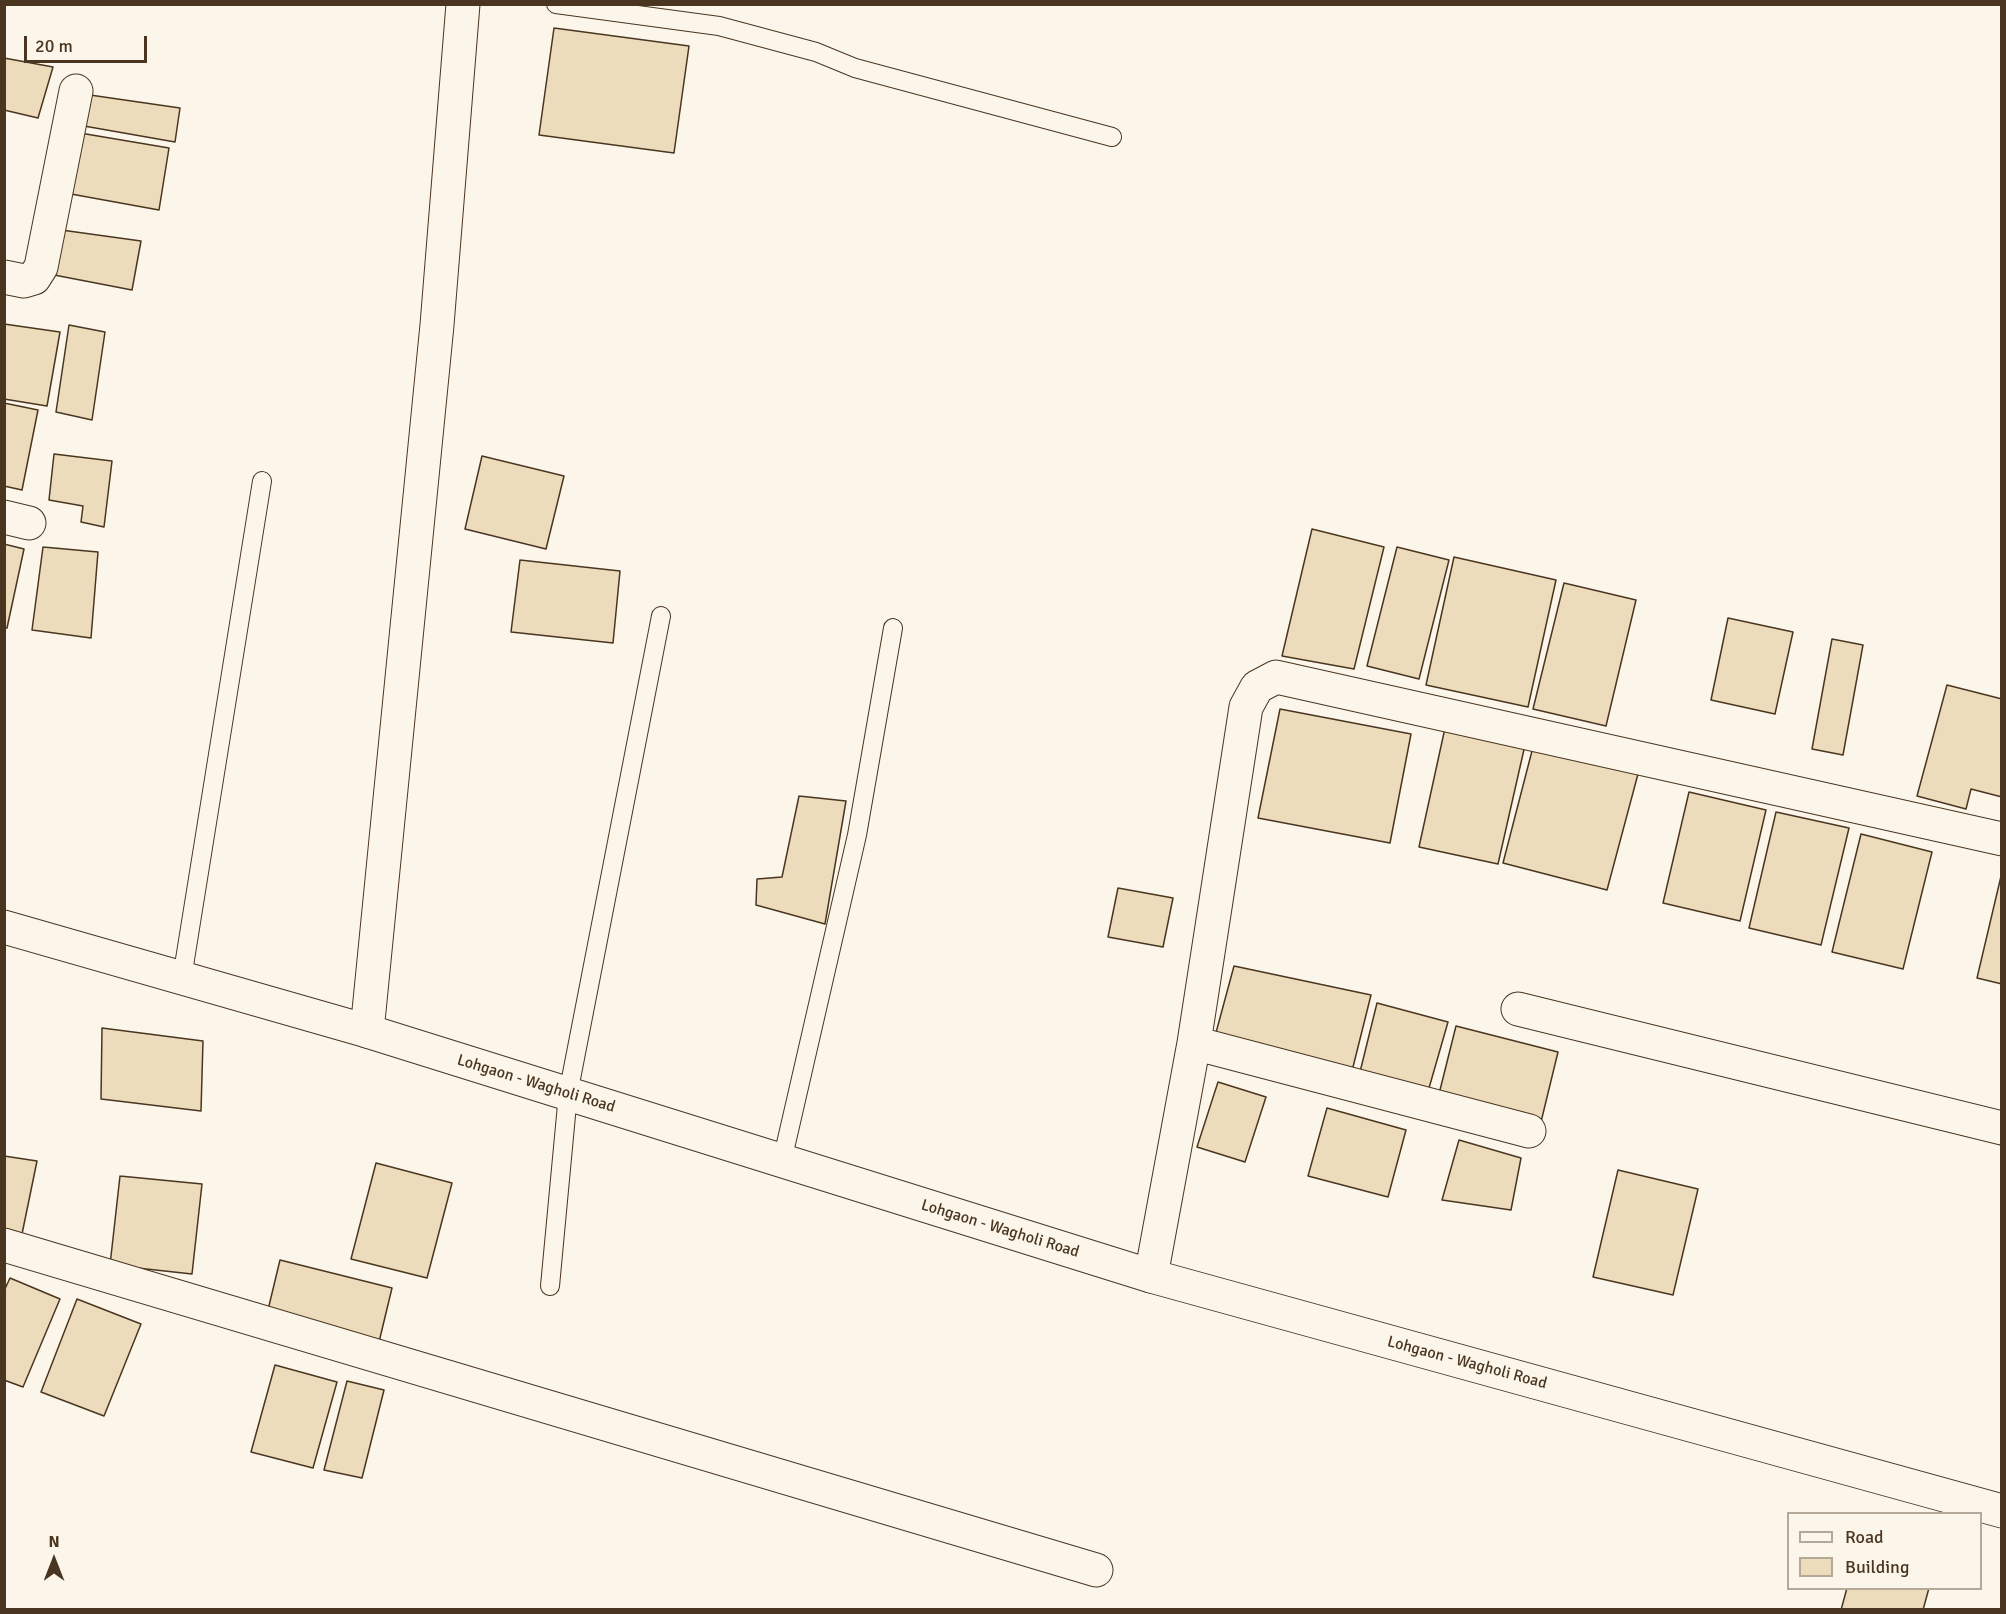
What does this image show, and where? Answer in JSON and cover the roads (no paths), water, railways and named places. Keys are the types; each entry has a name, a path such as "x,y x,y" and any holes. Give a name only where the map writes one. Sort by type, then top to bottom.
{"street":[{"path":"367,1030 437,325 463,4"},
{"path":"4,277 24,281 34,278 42,267 76,91"},
{"path":"1151,1276 1194,1043 1245,707 1257,687 1276,677 2001,840"},
{"name":"Lohgaon - Wagholi Road","path":"4,927 367,1030 1151,1276 2001,1511"},
{"path":"1518,1009 2001,1128"},
{"path":"1194,1043 1529,1131"},
{"path":"4,1245 1096,1570"}],"lane":[{"path":"556,4 719,26 816,52 855,68 1112,137"},
{"path":"182,978 261,480"},
{"path":"550,1286 568,1094 661,616"},
{"path":"782,1161 857,835 893,628"}]}
